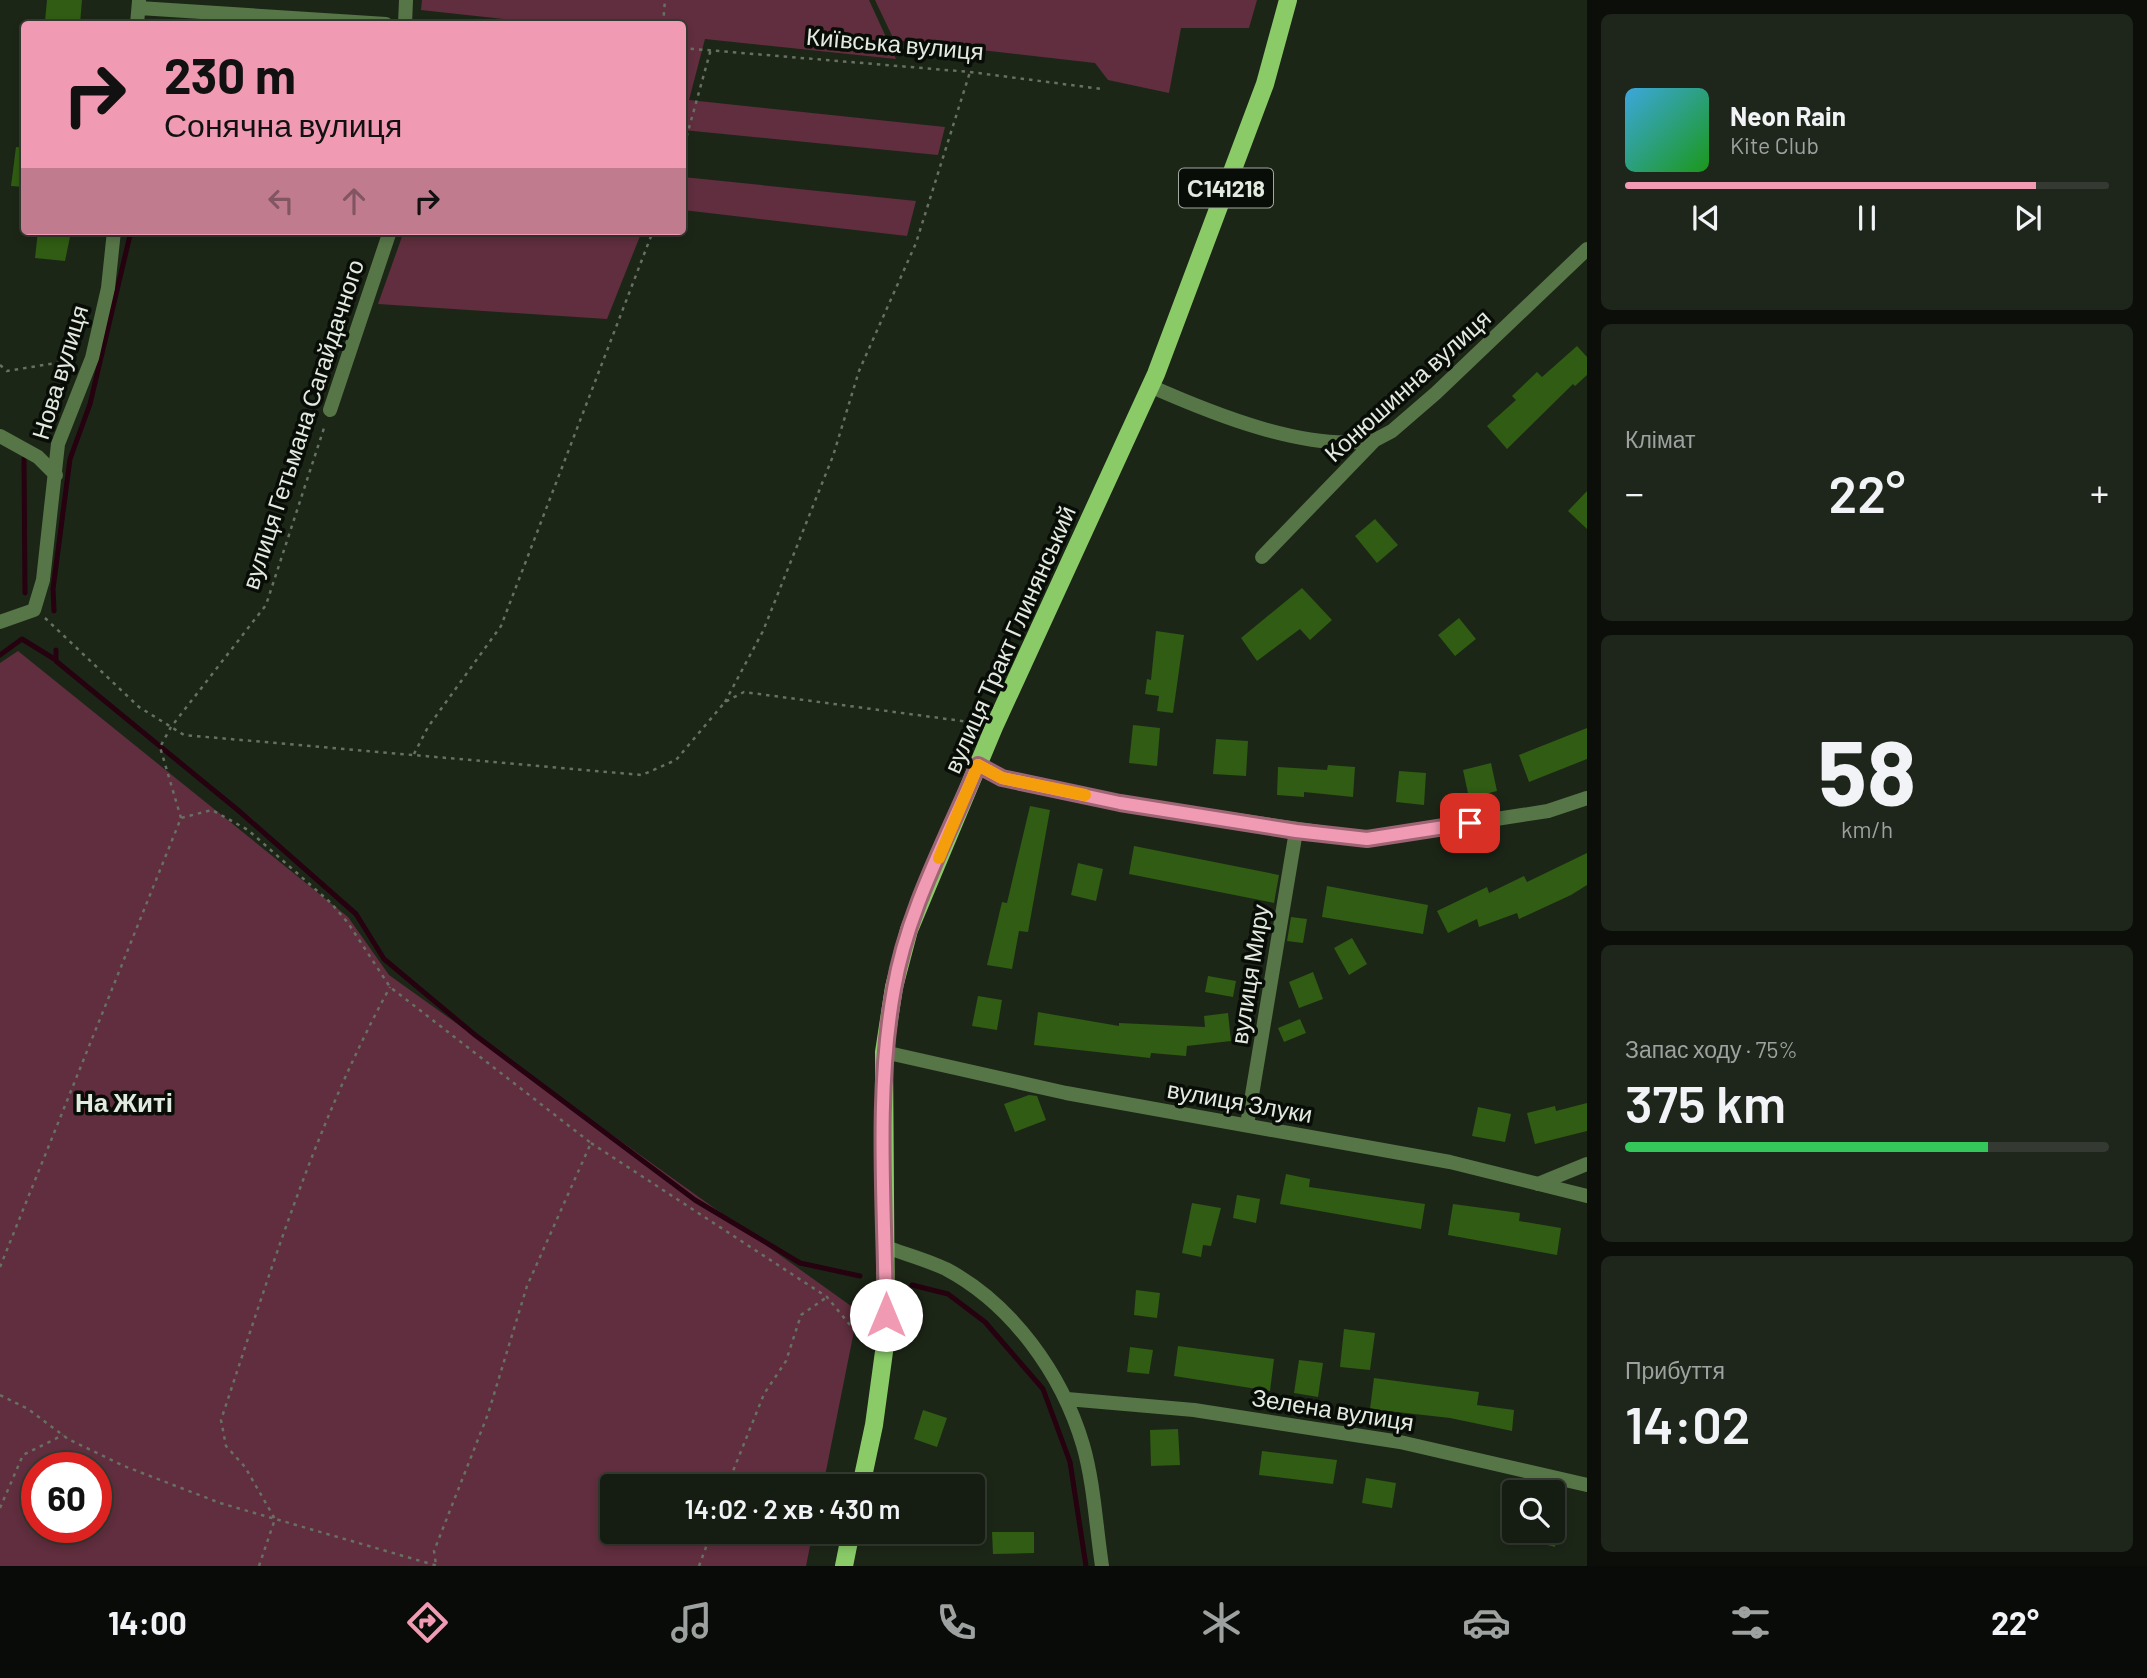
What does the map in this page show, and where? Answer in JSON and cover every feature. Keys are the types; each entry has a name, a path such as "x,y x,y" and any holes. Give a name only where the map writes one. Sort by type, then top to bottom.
{"main road":[{"name":"вулиця Тракт Глинянський","path":"864,1474 874,1425 884,1352 884,1052 894,987 909,930 994,727 1150,386 1265,84 1288,0"},
{"path":"844,1566 848,1544"}],"street":[{"path":"405,21 407,0"},
{"path":"139,4 349,21"},
{"name":"Нова вулиця","path":"34,610 43,580 58,444 92,358 108,288 114,235"},
{"name":"вулиця Гетьмана Сагайдачного","path":"330,410 389,235"},
{"name":"Конюшинна вулиця","path":"1262,557 1375,440 1392,431 1436,393 1587,249"},
{"path":"1150,386 1199,408 1255,426 1321,441 1353,444 1375,440"},
{"path":"0,436 38,457 55,475"},
{"path":"0,622 34,610"},
{"path":"978,765 1002,778 1107,800 1296,831 1367,839 1548,811 1587,799"},
{"name":"вулиця Миру","path":"1247,1125 1296,831"},
{"name":"вулиця Злуки","path":"884,1052 1066,1093 1450,1162 1587,1196"},
{"path":"1538,1184 1587,1164"},
{"path":"886,1247 945,1269 990,1298 1034,1348 1067,1399 1084,1447 1102,1566"},
{"name":"Зелена вулиця","path":"1067,1399 1195,1410 1399,1442 1587,1485"}],"path":[{"path":"663,21 665,0"},
{"name":"Київська вулиця","path":"686,48 970,72 1102,89"},
{"path":"686,139 711,49"},
{"path":"34,610 139,707 184,735 642,775 676,760 725,702 763,631 834,456 859,371 916,243 970,72"},
{"path":"414,755 428,727 501,626 651,235"},
{"path":"1,366 7,371 92,358"},
{"name":"вулиця Гетьмана Сагайдачного","path":"171,727 266,605 330,410"},
{"path":"725,702 744,692 994,727"},
{"path":"0,1267 181,818 160,747 171,727"},
{"path":"181,818 212,810 248,830 331,903 348,923 390,987 592,1143 827,1297 859,1336 884,1352"},
{"path":"259,1566 275,1519 245,1467 226,1446 221,1420 298,1191 355,1051 390,987"},
{"path":"0,1395 28,1409 63,1435 124,1466 220,1503 437,1566 434,1551 488,1414 527,1286 592,1143"},
{"path":"732,1474 764,1394 786,1361 801,1315 827,1297"},
{"path":"0,1508 23,1455 63,1435"},
{"path":"699,1566 707,1544"}],"shaded area":[{"path":"422,0 869,0 896,59 705,39 689,100 945,127 938,155 686,130 686,21 522,21 421,10"},
{"path":"875,0 1257,0 1249,28 1181,28 1169,93 1108,80 1095,63 894,40"},
{"path":"686,177 916,201 907,236 686,210"},
{"path":"403,235 640,235 607,319 378,304"},
{"path":"18,651 348,917 389,975 858,1311 825,1474 600,1474 600,1544 810,1544 806,1566 0,1566 0,663"}],"building":[{"path":"47,0 82,0 80,21 45,21"},
{"path":"16,147 21,148 21,187 11,186"},
{"path":"38,235 70,235 65,261 35,258"},
{"path":"1577,346 1587,357 1587,375 1575,386 1573,384 1507,449 1487,426 1516,400 1512,396 1537,372 1542,377"},
{"path":"1587,491 1587,529 1568,511"},
{"path":"1375,519 1398,545 1377,563 1355,536"},
{"path":"1302,588 1332,620 1310,640 1300,629 1257,661 1241,638"},
{"path":"1459,618 1476,639 1455,656 1438,635"},
{"path":"1156,631 1184,635 1173,713 1157,711 1159,696 1145,694 1147,679 1151,680"},
{"path":"1133,725 1160,728 1157,766 1129,763"},
{"path":"1587,728 1587,759 1529,782 1519,755"},
{"path":"1216,739 1248,741 1246,776 1213,774"},
{"path":"1491,763 1497,791 1469,798 1463,770"},
{"path":"1328,765 1355,767 1353,797 1304,792 1304,797 1277,795 1278,767 1327,770"},
{"path":"1399,771 1426,773 1424,805 1396,802"},
{"path":"1030,806 1050,810 1028,932 1019,931 1012,969 987,965 1002,902 1007,903"},
{"path":"1134,846 1279,875 1274,903 1129,874"},
{"path":"1587,853 1587,885 1519,919 1517,913 1479,927 1477,919 1448,933 1437,911 1487,887 1489,893 1524,876 1527,882"},
{"path":"1078,863 1103,869 1096,901 1071,895"},
{"path":"1327,886 1428,905 1423,934 1322,917"},
{"path":"1291,917 1307,919 1303,943 1287,941"},
{"path":"1352,938 1367,964 1349,975 1334,948"},
{"path":"1313,972 1323,999 1299,1008 1289,982"},
{"path":"1208,976 1236,981 1233,997 1205,992"},
{"path":"978,996 1002,1000 997,1030 972,1026"},
{"path":"1038,1012 1119,1026 1119,1023 1205,1027 1204,1016 1228,1013 1231,1041 1187,1046 1186,1056 1151,1053 1150,1058 1034,1045"},
{"path":"1300,1019 1306,1033 1284,1042 1278,1028"},
{"path":"1029,1095 1037,1096 1046,1120 1015,1132 1004,1104"},
{"path":"1587,1103 1587,1131 1535,1144 1527,1113 1555,1106 1556,1111"},
{"path":"1478,1107 1511,1114 1505,1142 1472,1136"},
{"path":"1286,1174 1310,1179 1309,1187 1425,1204 1421,1229 1280,1204"},
{"path":"1237,1195 1260,1199 1256,1223 1233,1218"},
{"path":"1192,1203 1221,1208 1211,1246 1203,1245 1201,1257 1182,1253"},
{"path":"1453,1204 1520,1213 1519,1221 1561,1228 1557,1255 1448,1235"},
{"path":"1136,1290 1160,1293 1157,1318 1134,1315"},
{"path":"1344,1329 1375,1333 1370,1370 1340,1367"},
{"path":"1178,1346 1274,1359 1270,1391 1174,1376"},
{"path":"1130,1347 1153,1350 1149,1374 1127,1372"},
{"path":"1299,1360 1323,1363 1318,1397 1294,1393"},
{"path":"1374,1378 1479,1392 1477,1405 1514,1410 1512,1431 1450,1418 1370,1409"},
{"path":"923,1410 947,1418 937,1447 914,1439"},
{"path":"1178,1429 1180,1465 1151,1466 1150,1430"},
{"path":"1262,1451 1337,1460 1333,1484 1259,1475"},
{"path":"1366,1478 1396,1483 1392,1508 1362,1503"},
{"path":"992,1532 1034,1532 1034,1553 993,1554"},
{"path":"1539,1543 1556,1543 1555,1547"}],"waterway":[{"path":"54,611 53,589 70,459 90,404 130,235"},
{"path":"24,459 25,593"},
{"path":"0,655 22,639 56,660"},
{"path":"56,650 56,661 239,811 356,914 384,959 475,1035 695,1200 800,1263 860,1276"},
{"path":"912,1285 948,1294 985,1322 1043,1389 1070,1462 1086,1566"}],"slow traffic":[{"path":"939,858 978,765 1002,778 1085,795"}],"district":[{"name":"На Житі","path":"124,1101"}],"route":[{"path":"886,1315 884,1052 894,987 909,930 978,765 1002,778 1120,803 1296,831 1367,839 1470,823"}]}
